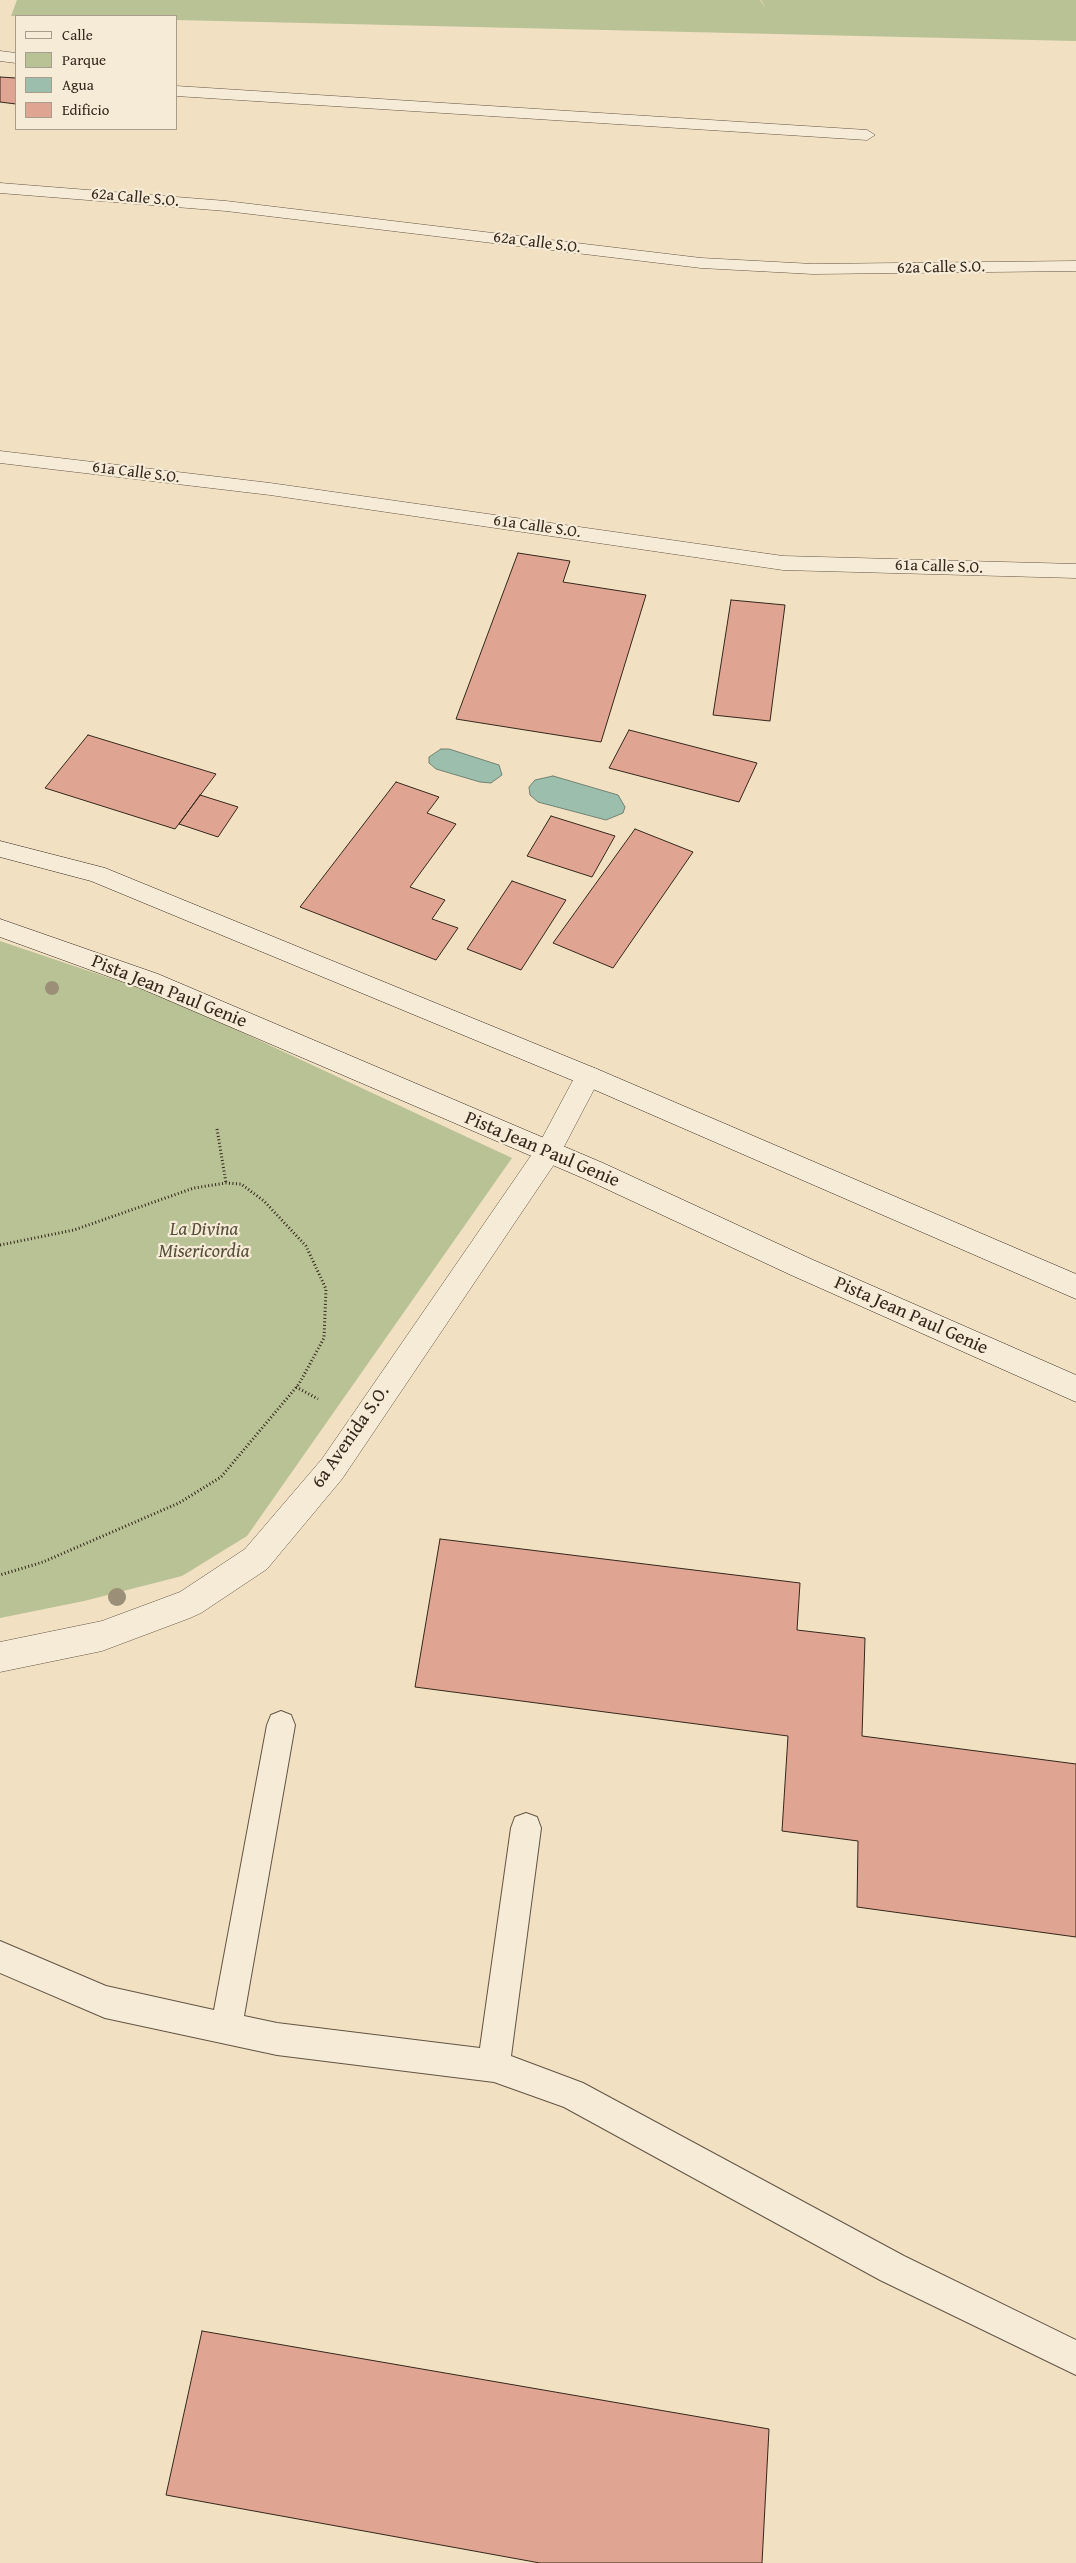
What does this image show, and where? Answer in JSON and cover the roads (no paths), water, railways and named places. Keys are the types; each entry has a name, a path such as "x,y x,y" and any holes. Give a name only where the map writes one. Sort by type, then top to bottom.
{"street":[{"path":"0,56 15,58"},
{"path":"178,91 867,135"},
{"name":"62a Calle S.O.","path":"0,188 226,206 701,263 813,269 1076,266"},
{"name":"61a Calle S.O.","path":"0,457 270,489 783,563 1076,571"},
{"path":"0,849 97,874 588,1076 1076,1287"},
{"name":"Pista Jean Paul Genie","path":"0,928 149,981 548,1152 1076,1389"},
{"name":"6a Avenida S.O.","path":"0,1657 102,1636 190,1603 256,1559 332,1469 407,1356 548,1152 588,1076"}],"lane":[{"path":"226,2029 281,1725"},
{"path":"494,2066 526,1828"},
{"path":"0,1957 105,2002 277,2039 494,2066 572,2094 892,2268 1076,2358"}],"water":[{"path":"441,749 449,749 499,765 502,775 491,783 480,782 436,769 429,763 429,757"},
{"path":"553,776 618,795 625,807 623,813 606,820 538,802 530,795 529,787 535,780"}],"park label":[{"name":"La Divina Misericordia","path":"204,1241"}]}
